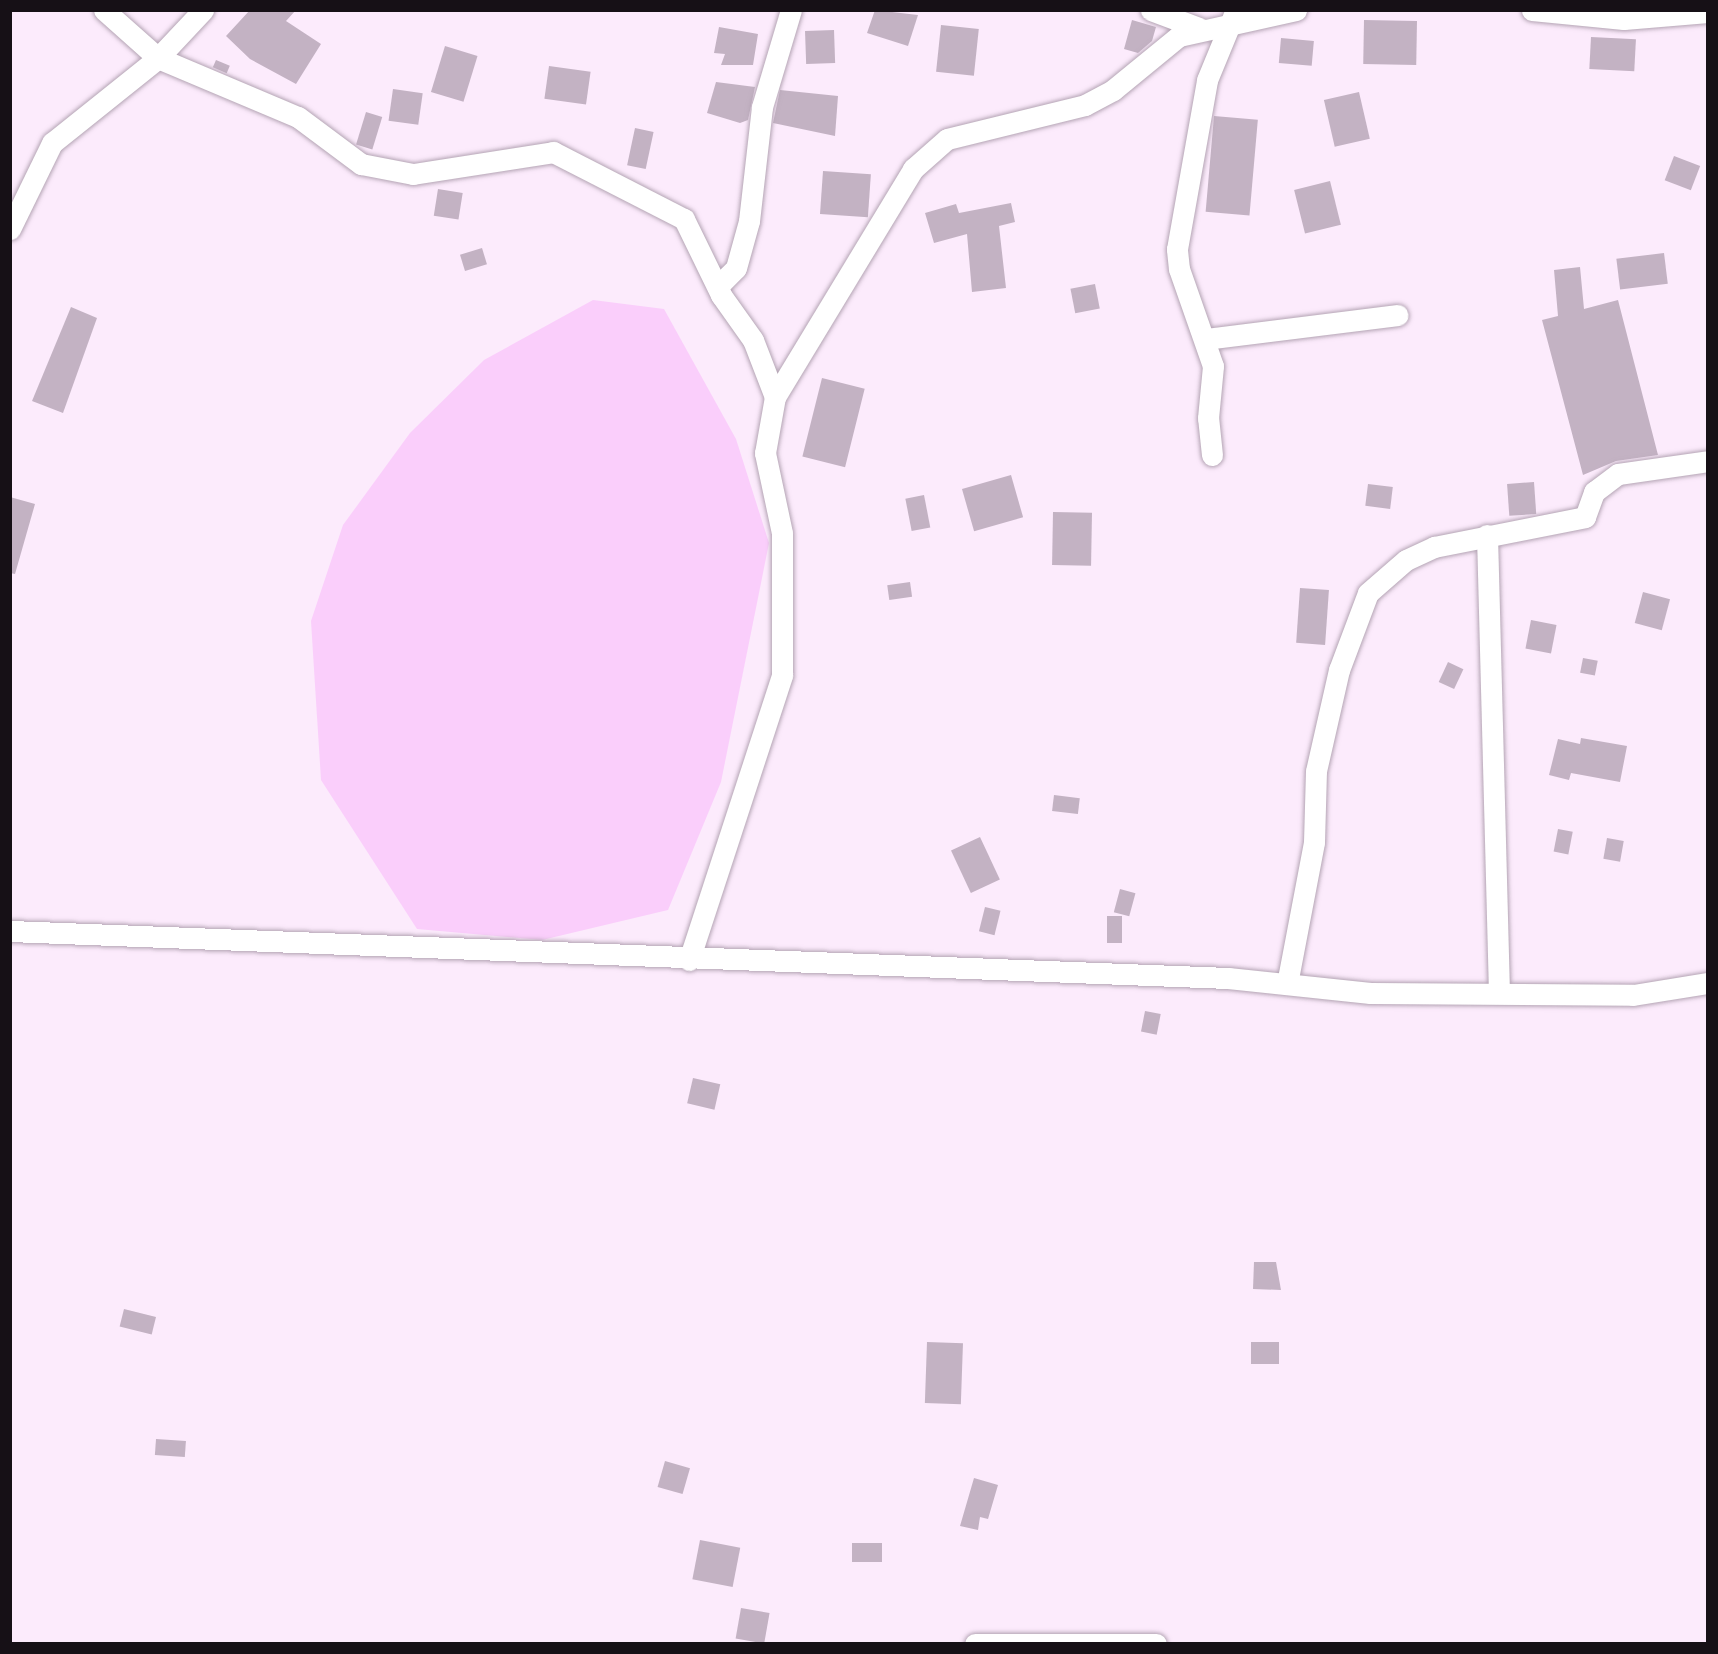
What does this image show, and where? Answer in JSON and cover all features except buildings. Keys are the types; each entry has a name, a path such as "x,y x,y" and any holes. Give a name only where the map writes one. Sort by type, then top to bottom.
{"street":[{"path":"104,10 158,58 298,117 375,169 413,174 537,151 566,156 684,219 718,286 753,340 775,397"},
{"path":"10,230 52,142 158,58 203,10"},
{"path":"718,286 736,268 749,221 762,107 791,10"},
{"path":"1150,10 1199,28"},
{"path":"689,960 782,675 782,533 765,453 775,397 913,169 933,147 1085,105 1113,90 1179,36 1235,16 1296,10"},
{"path":"1533,10 1624,19 1707,12"},
{"path":"1212,455 1208,418 1215,380 1205,339 1179,269 1180,220 1207,80 1235,16"},
{"path":"1205,339 1398,315"},
{"path":"1287,984 1314,842 1316,771 1339,670 1368,593 1406,560 1487,535 1585,518 1594,492 1618,474 1707,461"},
{"path":"1487,535 1499,993"},
{"path":"10,931 1287,984 1370,993 1633,995 1707,983"},
{"path":"975,1644 1156,1644"}],"shaded area":[{"path":"593,300 664,309 736,439 769,543 721,782 668,910 542,940 417,929 321,780 311,621 343,525 410,433 484,360"}]}
